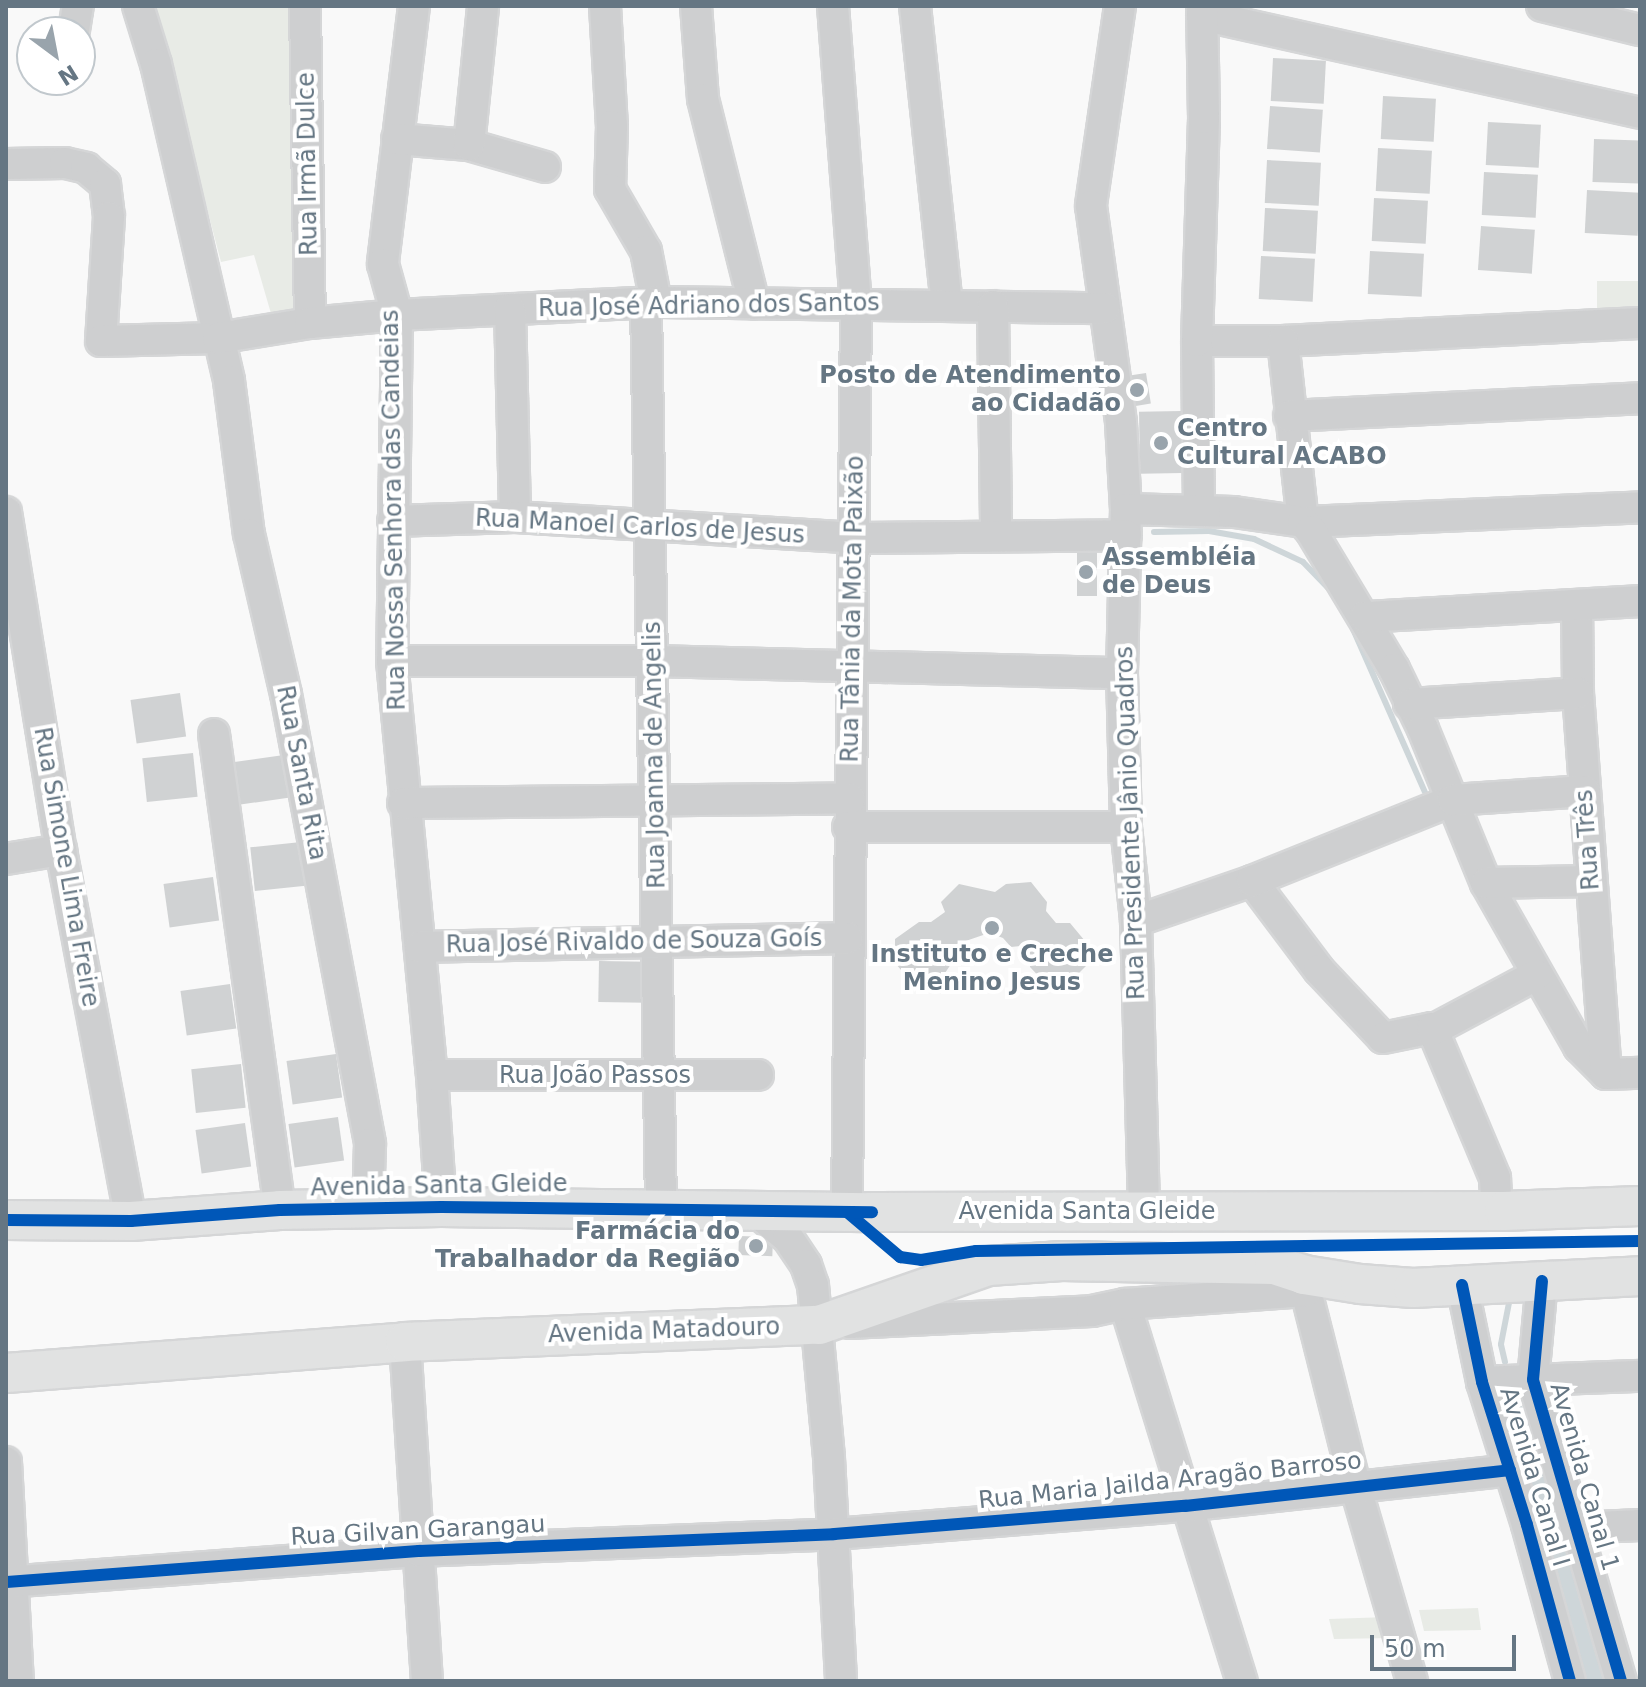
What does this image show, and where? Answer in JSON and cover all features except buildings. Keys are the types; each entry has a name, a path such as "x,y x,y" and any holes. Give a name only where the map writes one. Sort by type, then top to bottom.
{"main road":[{"name":"Avenida Santa Gleide","path":"6,1220 131,1221 278,1195 368,1209 661,1207 757,1212 1497,1211 1640,1206"},
{"name":"Avenida Santa Gleide","path":"819,1325 988,1266 1062,1261 1274,1265 1305,1283 1413,1288 1640,1276"},
{"name":"Avenida Matadouro","path":"6,1373 405,1342 819,1325"}],"street":[{"path":"138,6 156,64 218,338"},
{"name":"Rua Irmã Dulce","path":"305,6 310,323"},
{"name":"Rua Nossa Senhora das Candeias","path":"414,6 383,264 397,315 392,661 403,803 432,1075 441,1207"},
{"path":"469,145 483,6"},
{"name":"Rua Joanna de Angelis","path":"605,6 612,126 610,189 646,251 651,302 648,525 654,661 661,1207"},
{"path":"696,6 703,99 754,304"},
{"name":"Rua Tânia da Mota Paixão","path":"833,6 856,305 855,667 849,812 847,1212"},
{"path":"915,6 947,304"},
{"name":"Rua Presidente Jânio Quadros","path":"1120,6 1092,193 1121,423 1126,522 1122,673 1126,827 1136,921 1144,1211"},
{"path":"1542,6 1640,30"},
{"path":"1199,508 1197,341 1204,118 1202,10 1640,113"},
{"path":"397,139 469,145 545,167"},
{"name":"Rua José Adriano dos Santos","path":"6,164 65,163 86,168 105,184 110,202 101,341 218,338 310,323 397,315 651,302 1105,308"},
{"path":"993,306 996,534"},
{"path":"510,309 515,517"},
{"path":"1197,341 1283,341 1640,323"},
{"name":"Rua Santa Rita","path":"218,338 229,381 249,534 286,694 370,1144 368,1209"},
{"path":"1283,341 1303,522 1365,617 1453,800 1486,883 1579,1047 1606,1074 1640,1073"},
{"path":"1289,416 1640,398"},
{"name":"Rua Manoel Carlos de Jesus","path":"393,521 515,517 856,538 996,534 1126,522 1199,508 1303,522 1640,507"},
{"name":"Rua Simone Lima Freire","path":"6,512 61,850 131,1221"},
{"path":"1365,617 1640,601"},
{"name":"Rua Três","path":"1577,605 1578,693 1606,1074"},
{"path":"392,661 654,661 1122,673"},
{"path":"1409,704 1578,693"},
{"path":"214,734 278,1195"},
{"path":"1136,921 1252,881 1453,800 1585,791"},
{"path":"403,803 656,799 1126,827"},
{"path":"6,859 61,850"},
{"path":"1252,881 1319,970 1383,1038 1428,1026 1433,1030 1495,1178 1497,1211"},
{"path":"1486,883 1591,881"},
{"name":"Rua José Rivaldo de Souza Goís","path":"420,947 848,938"},
{"path":"1433,1030 1536,975"},
{"name":"Rua João Passos","path":"432,1075 758,1075"},
{"path":"757,1212 788,1238 806,1265 813,1285 819,1325 834,1534 841,1681"},
{"name":"Avenida Canal 1","path":"1542,1281 1533,1380 1576,1528 1627,1675"},
{"path":"1305,1283 1355,1485 1412,1681"},
{"name":"Avenida Matadouro","path":"819,1325 1092,1311 1125,1304 1305,1283"},
{"name":"Avenida Canal I","path":"1462,1285 1482,1382 1570,1681"},
{"path":"1125,1304 1185,1506 1242,1681"},
{"path":"405,1342 427,1681"},
{"path":"1482,1382 1640,1376"},
{"path":"6,1462 9,1582 18,1681"},
{"name":"Rua Maria Jailda Aragão Barroso","path":"834,1534 1185,1506 1510,1470"},
{"path":"1576,1528 1640,1525"},
{"name":"Rua Gilvan Garangau","path":"9,1582 419,1551 834,1534"}],"shaded area":[{"path":"154,6 301,6 298,312 272,317 254,255 221,262"},
{"path":"1597,281 1640,281 1640,312 1597,312"},
{"path":"1478,1608 1481,1630 1424,1631 1419,1610"},
{"path":"1388,1617 1391,1638 1334,1639 1329,1619"}],"waterway":[{"path":"1154,532 1209,531 1254,539 1303,562 1332,592"},
{"path":"1353,629 1425,792"},
{"path":"1505,1362 1501,1344 1509,1303"},
{"path":"1517,1415 1594,1681"}],"cycle path":[{"path":"6,1220 131,1221 280,1210 441,1207 872,1212"},
{"path":"847,1212 900,1257 921,1260 976,1251 1640,1241"},
{"path":"1542,1281 1533,1380 1621,1681"},
{"path":"1462,1285 1482,1382 1527,1525 1570,1681"},
{"path":"6,1582 419,1551 834,1534 1185,1506 1510,1470"}],"place":[{"name":"Posto de Atendimento ao Cidadão","path":"1137,390"},
{"name":"Centro Cultural ACABO","path":"1161,443"},
{"name":"Assembléia de Deus","path":"1086,572"},
{"name":"Instituto e Creche Menino Jesus","path":"992,928"},
{"name":"Farmácia do Trabalhador da Região","path":"756,1246"}]}
